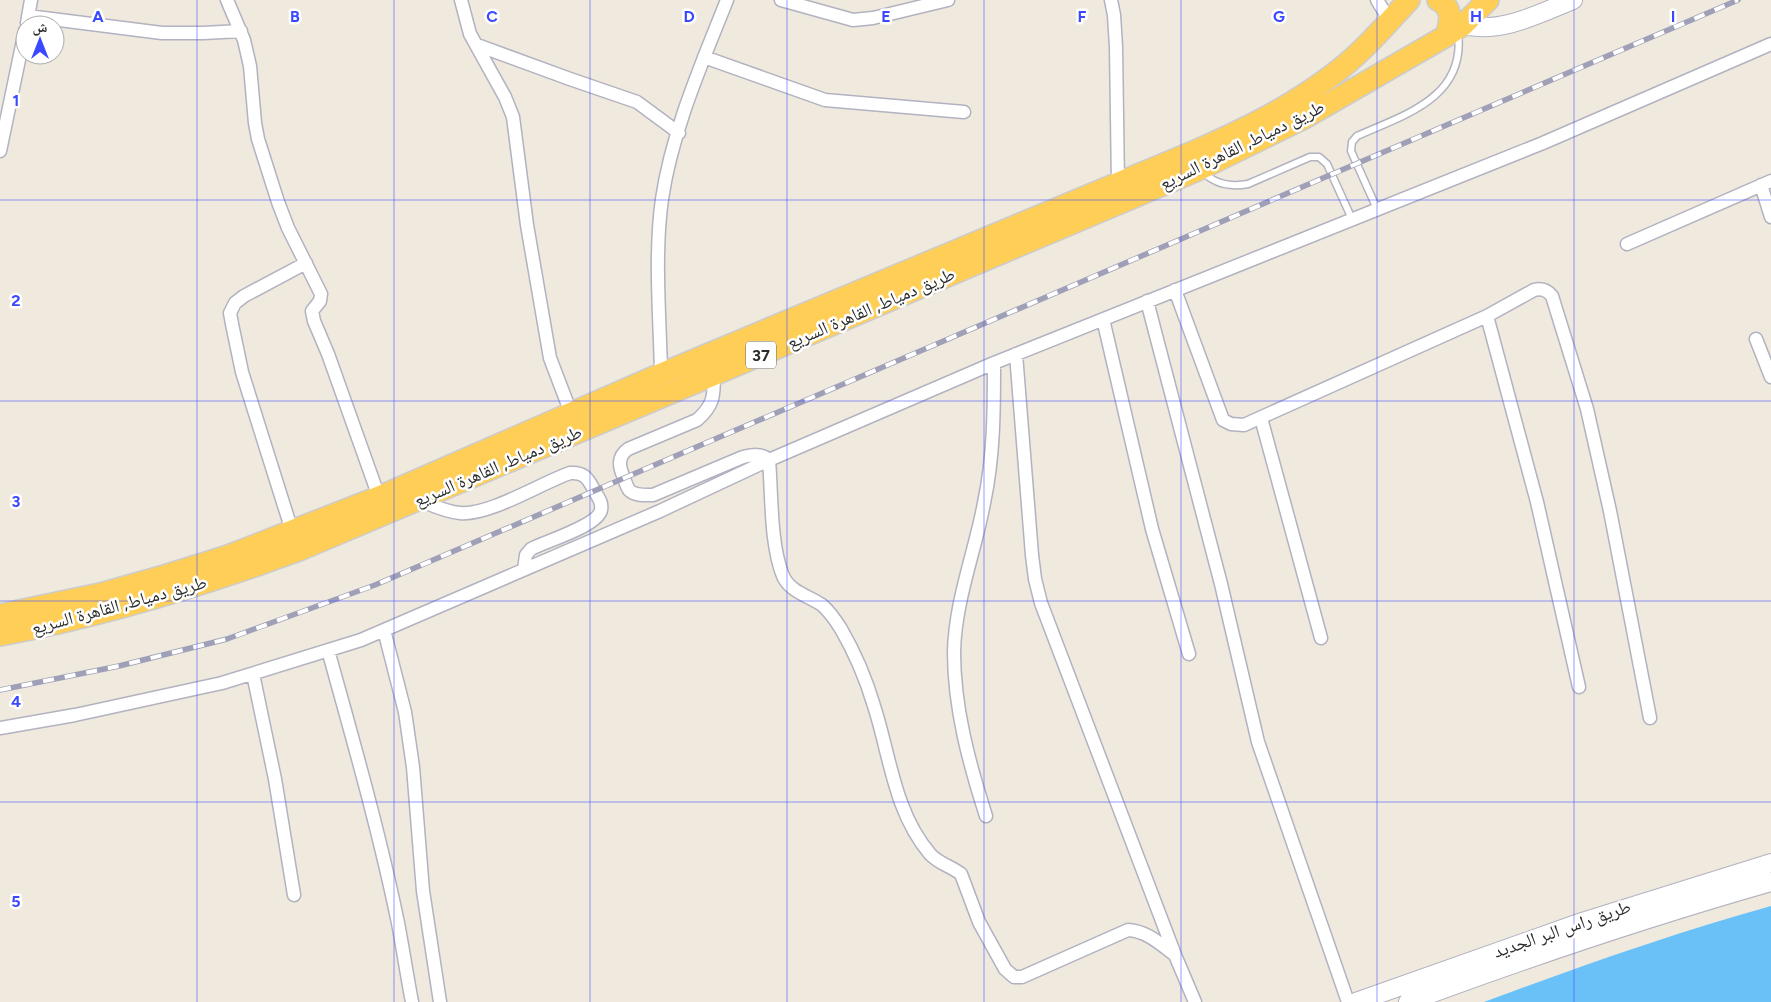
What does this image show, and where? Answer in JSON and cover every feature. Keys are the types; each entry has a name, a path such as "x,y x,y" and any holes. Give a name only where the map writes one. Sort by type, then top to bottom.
{"highway":[{"name":"طريق دمياط, القاهرة السريع","path":"0,615 100,594 228,556 379,497 662,374 1118,185 1229,136 1296,100 1339,70 1363,49 1409,0"},
{"path":"1390,21 1423,0"},
{"path":"1438,0 1444,3 1449,11 1450,20 1455,30"},
{"name":"طريق دمياط, القاهرة السريع","path":"0,635 107,612 236,573 299,550 1200,168 1304,118 1455,30 1488,0"}],"main road":[{"path":"1455,30 1503,26 1573,0"},
{"name":"طريق راس البر الجديد","path":"1356,1002 1582,922 1719,878 1771,864"},
{"path":"1719,878 1723,896"},
{"name":"طريق راس البر الجديد","path":"1408,1002 1543,954 1771,882"}],"street":[{"path":"28,15 31,0"},
{"path":"226,0 241,31 248,58 258,139 278,202 288,228 321,294 320,300 312,310 314,321 328,354 379,497"},
{"path":"461,0 465,21 506,97 513,117 528,225 550,358 571,413"},
{"path":"662,374 660,221 662,198 678,133 704,57 727,0"},
{"path":"781,0 853,20 873,18 948,0"},
{"path":"1111,0 1116,47 1118,185"},
{"path":"1378,0 1390,21"},
{"path":"65,24 162,33 241,31"},
{"path":"0,728 75,715 222,683 361,640 660,511 769,460 994,363 1543,143 1771,44"},
{"path":"477,45 570,80 637,102 678,133"},
{"path":"704,57 825,100 964,112"},
{"path":"0,152 18,65"},
{"path":"1627,244 1766,183 1771,218"},
{"path":"292,531 242,372 230,313 235,303 244,296 306,263"},
{"path":"1175,290 1223,420 1231,424 1244,425 1487,316 1534,290 1547,290 1552,296 1587,409 1610,511 1650,718"},
{"path":"1148,301 1221,584 1258,742 1348,1002"},
{"path":"1487,316 1537,502 1579,687"},
{"path":"1103,319 1152,529 1189,654"},
{"path":"1756,339 1771,377"},
{"path":"1016,354 1032,555 1035,579 1041,602 1174,955 1195,1002"},
{"path":"986,816 972,771 962,725 956,692 954,651 960,607 984,504 990,468 993,431 994,363"},
{"path":"714,374 714,395 706,412 697,420 628,449 622,454 619,461 620,468 630,490 640,495 653,495 744,457 758,455 767,457 769,460 777,555 784,579 796,591 824,607 840,628 859,664 875,706 895,784 907,816 930,854 938,862 961,874 980,922 1004,969 1014,978 1022,978 1128,930 1136,930 1148,935 1174,955"},
{"path":"1261,418 1321,638"},
{"path":"419,500 453,512 471,514 488,509 570,473 583,474 587,477 601,501 601,510 598,518 531,549 526,555 524,569"},
{"path":"384,630 405,712 413,767 423,890 440,1002"},
{"path":"328,650 357,755 398,923 412,1002"},
{"path":"253,674 275,779 294,895"}],"lane":[{"path":"1377,209 1351,153 1351,144 1357,136 1419,108 1438,94 1445,85 1455,64 1459,41 1455,30"},
{"path":"1200,168 1205,174 1218,182 1233,186 1248,184 1310,157 1318,157 1327,164 1352,219"}],"water":[{"path":"1771,906 1771,1002 1484,1002 1626,951 1698,927"}],"railway":[{"path":"0,690 119,666 227,639 375,585 1738,0"}]}
